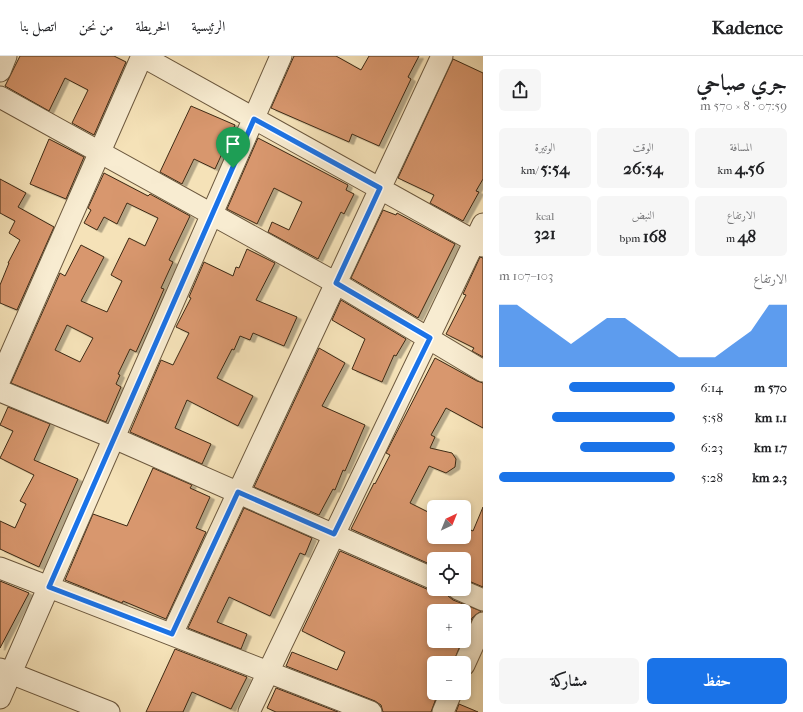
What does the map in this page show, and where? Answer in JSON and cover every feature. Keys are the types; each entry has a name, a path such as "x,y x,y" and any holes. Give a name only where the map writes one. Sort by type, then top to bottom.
{"street":[{"path":"0,71 6,56"},
{"path":"0,380 142,56 380,188 480,237 334,534 249,712"},
{"path":"0,698 5,671 49,587 282,56"},
{"path":"172,634 442,56"},
{"path":"0,97 212,216 336,283 483,371"},
{"path":"0,391 114,438 427,575"},
{"path":"0,568 371,712"},
{"path":"471,595 483,600"},
{"path":"468,656 483,623"},
{"path":"5,671 109,712"},
{"path":"442,712 448,700"}],"building":[{"path":"20,56 114,56 126,62 94,135 72,123 88,90 65,78 49,111 5,86"},
{"path":"294,56 336,56 361,70 369,56 419,56 408,77 411,79 379,146 352,134 349,142 271,108"},
{"path":"453,59 483,73 483,179 476,191 479,192 463,221 430,203 434,195 398,178"},
{"path":"191,106 235,125 215,169 194,159 182,184 160,172"},
{"path":"258,138 348,185 346,190 354,194 344,214 341,212 318,259 268,232 272,222 289,230 302,202 274,188 257,224 227,209"},
{"path":"49,139 84,157 66,199 30,184"},
{"path":"104,173 148,196 150,194 190,216 169,260 173,262 161,288 164,289 136,352 130,349 118,374 120,375 116,384 121,387 106,422 11,383 60,273 65,276 81,245 104,257 81,301 107,312 122,281 111,275 129,238 145,246 158,218 127,203 117,224 104,217 97,230 84,223 91,210 88,208","holes":["67,325 93,338 80,362 55,350"]},
{"path":"0,179 26,193 18,207 54,227 17,310 0,303 0,285 8,263 20,240 9,233 15,221 0,213"},
{"path":"383,210 396,215 397,213 455,244 418,318 351,278"},
{"path":"247,249 275,263 256,300 297,317 284,346 253,333 250,340 240,336 234,350 232,349 217,378 253,396 238,426 187,400 175,428 211,444 202,464 130,432 161,360 173,365 189,333 176,327 191,298 189,297 204,262 233,276 236,267 239,268"},
{"path":"480,257 483,258 483,357 472,351 474,348 446,334 466,295 463,294"},
{"path":"341,300 406,339 396,356 394,355 382,382 352,369 365,339 332,320"},
{"path":"319,348 345,363 322,406 365,425 345,471 343,470 335,490 333,489 319,515 254,487"},
{"path":"435,358 483,383 483,428 446,408 431,435 435,437 430,448 452,453 456,459 455,467 446,473 429,466 410,503 427,512 427,544 471,544 471,530 473,531 483,507 483,587 471,582 471,552 427,552 427,563 351,529 390,455 386,453"},
{"path":"8,407 50,424 34,460 78,479 39,567 0,549 0,521 15,528 26,504 20,501 34,475 0,458 13,431 0,425"},
{"path":"153,468 192,485 190,488 210,497 196,528 206,532 166,619 123,601 122,603 65,580 93,514 127,526"},
{"path":"244,508 312,538 305,555 300,553 270,616 229,597 217,622 247,634 241,649 188,628"},
{"path":"340,551 427,589 427,596 448,596 453,600 463,604 427,604 427,648 459,648 456,656 427,656 427,700 435,700 431,712 383,712 381,705 375,701 286,666 292,652 337,670 345,652 302,631"},
{"path":"0,581 29,593 0,648"},
{"path":"471,607 481,611 471,620"},
{"path":"175,649 247,677 231,709 192,692 183,712 146,712"},
{"path":"276,688 338,712 276,712 267,708"},
{"path":"459,704 478,712 456,712"}],"route":[{"path":"254,119 380,188 336,283 430,338 334,534 238,492 172,634 49,587 233,168 254,119"}]}
